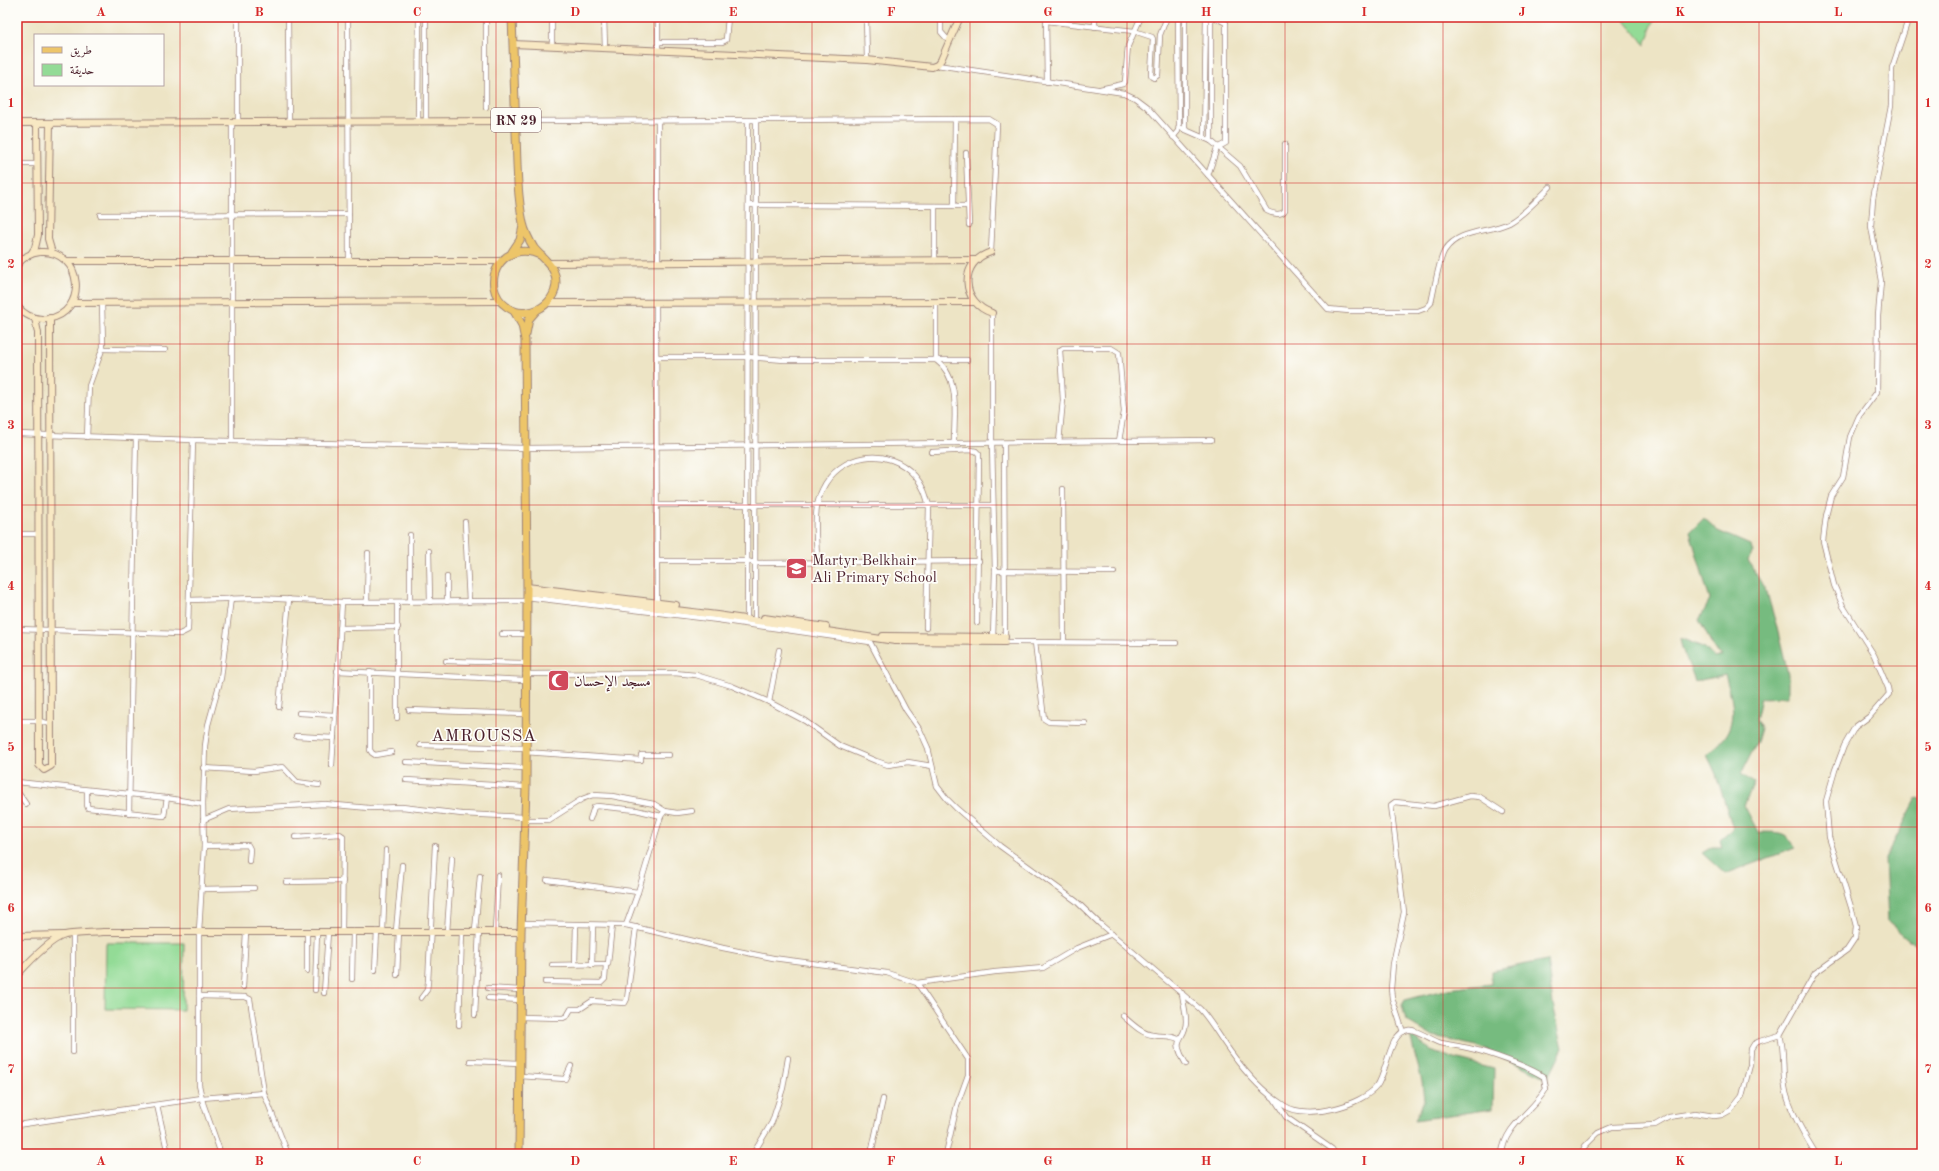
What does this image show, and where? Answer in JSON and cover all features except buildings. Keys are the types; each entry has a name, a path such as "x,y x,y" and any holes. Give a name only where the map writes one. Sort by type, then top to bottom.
{"main road":[{"name":"RN 29","path":"512,17 518,186 523,222 530,241 549,263 555,276 556,283 548,303"},
{"name":"RN 29","path":"501,261 509,255 520,240 523,222"},
{"name":"RN 29","path":"509,255 526,250 542,256"},
{"path":"501,261 494,274 494,288 500,301 514,311 522,313 538,310"},
{"path":"525,340 529,319 548,303"},
{"path":"514,311 522,325 525,340 526,448 526,787 521,923 519,1154"}],"street":[{"path":"232,441 232,214 238,17"},
{"path":"288,17 289,122"},
{"path":"348,17 349,261"},
{"path":"418,121 419,17"},
{"path":"426,17 426,121"},
{"path":"486,17 486,107"},
{"path":"552,17 552,45"},
{"path":"604,17 605,48"},
{"path":"658,17 658,50"},
{"path":"658,42 722,42 726,40 728,34 728,17"},
{"path":"866,17 868,60"},
{"path":"941,17 941,32 948,40"},
{"path":"937,65 960,17"},
{"path":"1064,17 1064,23"},
{"path":"1095,17 1095,27"},
{"path":"1098,89 1125,82 1128,46 1141,17"},
{"path":"1047,82 1046,19 1064,23 1134,31 1153,39 1151,74 1152,78 1156,78 1160,35 1167,17"},
{"path":"1173,137 1179,127 1178,17"},
{"path":"1185,17 1185,130"},
{"path":"1204,138 1206,17"},
{"path":"1208,175 1217,148 1226,143 1226,23 1212,17 1211,141"},
{"path":"1581,1154 1585,1146 1598,1133 1612,1127 1655,1125 1669,1117 1695,1113 1722,1116 1731,1110 1742,1096 1750,1065 1751,1049 1754,1044 1780,1034 1815,973 1847,950 1855,938 1856,926 1830,837 1826,801 1844,746 1855,728 1870,716 1889,694 1888,688 1874,655 1843,606 1834,584 1823,541 1826,516 1831,496 1842,477 1850,437 1859,416 1877,392 1878,316 1881,281 1871,226 1873,199 1891,106 1892,68 1909,17"},
{"path":"513,44 868,60 922,66 937,65 1124,93 1135,98 1147,107 1328,309 1349,311 1418,311 1426,308 1431,303 1444,251 1452,242 1479,231 1508,224 1517,218 1550,187"},
{"path":"419,57 427,57"},
{"path":"954,206 955,119"},
{"path":"17,123 989,119 997,124 991,252 977,260 970,270 968,290 974,302 979,307 992,313 992,443 995,571 993,640"},
{"path":"658,120 658,262"},
{"path":"747,617 748,120"},
{"path":"755,618 756,120"},
{"path":"31,254 35,248 38,235 37,124"},
{"path":"50,124 48,239 52,253"},
{"path":"1179,127 1211,141 1217,148 1240,166 1267,211 1271,214 1281,214 1285,210 1285,144"},
{"path":"966,153 969,225"},
{"path":"17,164 37,164"},
{"path":"748,206 968,206"},
{"path":"935,206 935,261"},
{"path":"100,215 349,214"},
{"path":"18,263 31,254 38,252 52,253 67,261 501,261"},
{"path":"549,263 977,260"},
{"path":"18,308 35,318 50,318 63,313 72,303 77,286 76,277 67,261"},
{"path":"72,303 500,301"},
{"path":"87,437 89,386 92,373 103,350 102,302"},
{"path":"936,302 936,360 947,370 953,384 954,443"},
{"path":"548,303 974,302"},
{"path":"656,303 657,605"},
{"path":"35,318 38,328 39,764 44,770 51,766 50,318"},
{"path":"1059,442 1063,400 1060,350 1063,348 1111,348 1119,353 1124,412 1119,441"},
{"path":"103,350 165,350"},
{"path":"657,357 748,357 784,360 967,360"},
{"path":"17,434 526,448 1211,440"},
{"path":"129,813 136,438"},
{"path":"17,630 186,632 189,627 193,440"},
{"path":"1004,443 1006,571 1005,640"},
{"path":"932,452 976,451 979,454 979,561 977,623"},
{"path":"817,562 817,505 822,490 829,478 839,468 851,460 864,457 877,456 892,460 903,466 915,476 923,489 928,504 926,628"},
{"path":"1063,489 1064,642"},
{"path":"657,505 993,505"},
{"path":"465,522 469,602"},
{"path":"17,534 38,534"},
{"path":"410,535 410,602"},
{"path":"429,550 430,602"},
{"path":"368,553 368,602"},
{"path":"657,561 747,561 755,563 979,561"},
{"path":"995,571 1114,572"},
{"path":"447,577 447,602"},
{"path":"189,600 230,598 397,603 469,602 526,594 657,605 890,636 1036,642 1176,643"},
{"path":"526,594 870,642 906,710 920,730 928,748 937,786 956,808 1000,846 1076,900 1112,934 1182,993 1210,1019 1238,1062 1258,1085 1285,1106 1297,1112 1332,1109 1358,1100 1376,1086 1382,1077 1391,1048 1403,1032 1414,1030 1441,1043 1469,1048 1498,1057 1544,1077 1546,1089 1516,1123 1508,1136 1502,1154"},
{"path":"221,1154 202,1098 198,1073 199,932 204,846 203,768 208,725 221,678 230,598"},
{"path":"279,708 290,599"},
{"path":"332,765 342,602"},
{"path":"396,718 398,627 397,603"},
{"path":"340,628 398,627"},
{"path":"502,634 526,634"},
{"path":"1036,642 1044,719 1051,722 1085,723"},
{"path":"769,702 779,650"},
{"path":"446,661 525,663"},
{"path":"337,671 525,677 674,674 696,675 732,686 769,702 805,721 840,746 861,756 888,765 908,762 932,766"},
{"path":"370,672 370,750 375,755 392,752"},
{"path":"409,710 525,714"},
{"path":"299,713 335,715"},
{"path":"17,721 39,721 51,724"},
{"path":"296,736 334,738"},
{"path":"420,745 525,750 641,760 641,755 669,755"},
{"path":"406,762 525,768"},
{"path":"203,768 254,771 283,767 297,782 319,785"},
{"path":"406,780 526,787"},
{"path":"17,782 87,791 167,798 203,804"},
{"path":"17,791 26,804"},
{"path":"87,791 86,805 88,808 129,813 165,816 167,798"},
{"path":"203,820 229,809 325,804 369,808 402,807 462,814 549,820 582,799 593,795 612,796 654,804 665,812 677,813 692,810"},
{"path":"1403,1032 1392,998 1391,989 1393,964 1404,912 1391,805 1394,802 1434,806 1470,796 1480,797 1503,812"},
{"path":"590,819 594,807 597,806 636,810 661,816"},
{"path":"626,925 638,892 661,816 665,812"},
{"path":"295,837 340,834 343,836 342,931"},
{"path":"204,846 248,845 250,849 249,861"},
{"path":"421,998 427,990 428,982 435,846"},
{"path":"375,970 380,931 386,850"},
{"path":"447,932 452,858"},
{"path":"397,975 402,865"},
{"path":"495,932 498,875"},
{"path":"475,1015 480,876"},
{"path":"547,880 638,892"},
{"path":"286,882 343,881"},
{"path":"202,889 254,888"},
{"path":"521,923 626,925 722,948 773,958 887,973 917,982 995,972 1043,968 1076,948 1112,934"},
{"path":"575,964 576,924"},
{"path":"592,964 593,925"},
{"path":"545,982 601,983 604,979 606,965 609,962 612,925"},
{"path":"520,1017 563,1018 567,1016 571,1009 580,1008 592,1001 625,1003 627,999 636,927"},
{"path":"352,979 353,931"},
{"path":"17,936 103,932 521,932"},
{"path":"243,987 246,932"},
{"path":"307,932 307,971"},
{"path":"315,990 317,932"},
{"path":"324,993 328,932"},
{"path":"459,1025 462,932"},
{"path":"73,934 73,1052"},
{"path":"17,975 48,945 64,935"},
{"path":"552,965 606,965"},
{"path":"917,982 968,1059 968,1075 957,1105 946,1154"},
{"path":"488,988 521,990"},
{"path":"1182,993 1186,1021 1185,1027 1178,1039 1178,1046 1186,1064"},
{"path":"199,996 245,997 250,999 264,1093 288,1154"},
{"path":"488,998 520,1000"},
{"path":"1123,1016 1138,1028 1151,1035 1172,1036 1178,1039"},
{"path":"1780,1034 1783,1046 1782,1067 1785,1089 1798,1121 1816,1154"},
{"path":"753,1154 772,1122 783,1088 788,1058"},
{"path":"470,1061 519,1063"},
{"path":"520,1076 564,1079 571,1066"},
{"path":"17,1126 202,1098 264,1093"},
{"path":"1272,1096 1286,1117 1332,1149 1335,1154"},
{"path":"871,1154 883,1099"},
{"path":"156,1105 168,1154"}],"green space":[{"path":"1622,17 1655,17 1645,45"},
{"path":"1704,518 1718,531 1750,545 1753,552 1748,560 1767,593 1788,674 1788,697 1761,698 1756,720 1761,728 1757,742 1741,774 1754,783 1744,805 1758,832 1776,832 1785,835 1792,842 1795,848 1725,874 1702,853 1712,847 1722,847 1720,840 1733,829 1716,774 1707,755 1725,737 1732,723 1733,715 1730,691 1725,675 1695,682 1680,638 1705,648 1714,658 1722,656 1715,650 1699,620 1710,600 1690,532"},
{"path":"1917,798 1922,799 1922,951 1888,922 1885,859"},
{"path":"106,943 184,943 183,1010 105,1009"},
{"path":"1547,960 1553,1004 1563,1048 1548,1078 1477,1046 1433,1037 1406,1020 1402,1005 1405,1000 1448,989 1491,984 1491,971"},
{"path":"1410,1036 1431,1050 1455,1059 1494,1069 1493,1109 1415,1120 1424,1100 1422,1081"}],"place":[{"name":"Martyr Belkhair Ali Primary School","path":"796,569"},
{"name":"مسجد الإحسان","path":"558,681"}],"district":[{"name":"AMROUSSA","path":"484,735"}]}
